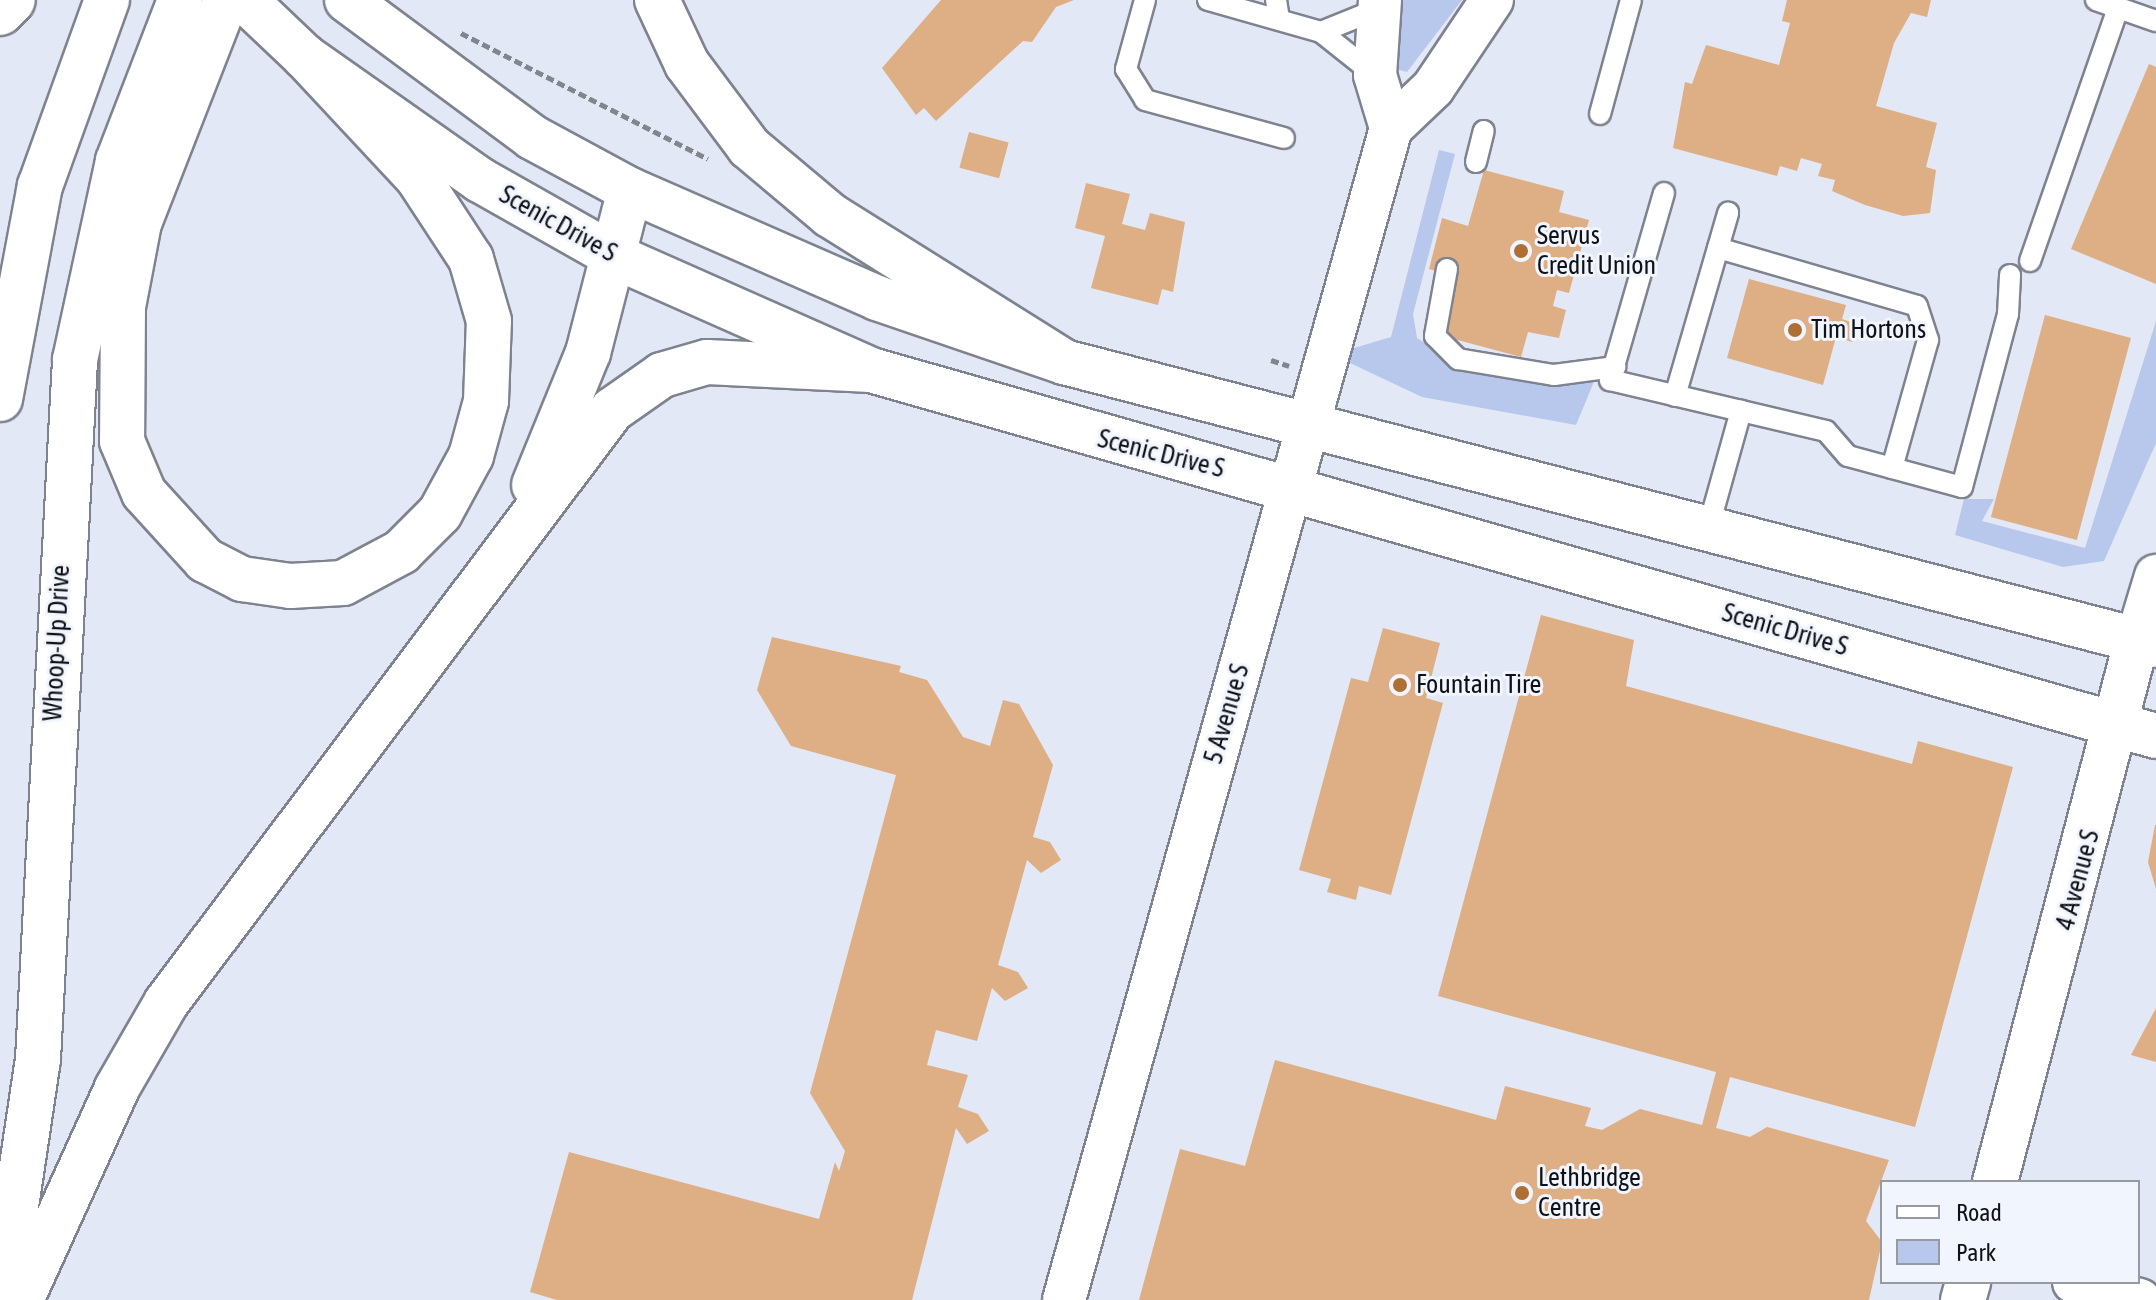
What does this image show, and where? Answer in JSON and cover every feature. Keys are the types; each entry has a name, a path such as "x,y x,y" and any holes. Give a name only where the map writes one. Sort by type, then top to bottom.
{"main road":[{"path":"0,13 13,0"},
{"path":"0,399 40,186 107,0"},
{"name":"Whoop-Up Drive","path":"2,1300 38,1059 75,360 118,161 180,0"},
{"path":"226,0 139,223 123,307 122,441 144,493 205,560 242,579 290,586 343,583 401,552 440,513 471,456 486,401 489,321 471,259 418,178 305,57"},
{"name":"Scenic Drive S","path":"245,0 305,57 480,180 616,257 871,370 2138,731"},
{"path":"347,0 532,137 630,190 877,298 1064,362 1309,421 1708,529 2146,642"},
{"path":"657,0 687,64 749,147 830,215 1064,362"},
{"path":"503,561 588,353 616,257 630,190"},
{"path":"21,1300 117,1088 166,1003 503,561 612,410 662,375 707,362 871,370"},
{"name":"4 Avenue S","path":"1996,1180 2138,731 2146,642"}],"street":[{"path":"1380,4 1375,75 1391,128 1433,88 1492,0"},
{"name":"5 Avenue S","path":"1064,1300 1391,128"},
{"name":"4 Avenue S","path":"2146,642 2156,576"},
{"path":"2081,1284 2140,1300"}],"lane":[{"path":"1145,0 1126,69 1145,100 1284,138"},
{"path":"1208,0 1277,10 1321,32 1375,75"},
{"path":"1600,114 1631,0"},
{"path":"2096,0 2156,21"},
{"path":"1321,32 1380,4"},
{"path":"2030,261 2118,8"},
{"path":"1476,162 1484,131"},
{"path":"1664,193 1610,380 1826,431 1848,456 1962,487 2008,314 2010,275"},
{"path":"1675,396 1728,213"},
{"path":"1718,248 1917,306 1928,340 1892,468"},
{"path":"1447,269 1435,336 1458,359 1554,375 1615,367"},
{"path":"1708,529 1741,411"}],"path":[{"path":"454,30 726,167 749,147"}],"green space":[{"path":"1395,0 1462,0 1407,72 1396,69"},
{"path":"1439,150 1455,154 1413,314 1417,338 1462,366 1596,377 1576,425 1422,397 1350,363 1351,349 1391,337"},
{"path":"2156,321 2156,443 2104,561 2063,567 1955,535 1964,499 1994,499 1982,521 2085,548"}],"building":[{"path":"941,0 1074,0 1056,7 1032,42 1023,41 936,121 924,108 916,115 882,68"},
{"path":"1787,0 1931,0 1927,17 1911,13 1894,43 1876,106 1937,123 1926,167 1936,170 1930,213 1903,216 1832,191 1835,180 1818,176 1822,164 1801,158 1797,171 1780,166 1777,176 1673,148 1685,82 1692,84 1706,45 1779,65 1790,23 1782,21"},
{"path":"2149,64 2156,67 2156,284 2071,249"},
{"path":"969,132 1009,143 999,178 959,168"},
{"name":"Servus Credit Union","path":"1484,170 1564,191 1559,212 1589,220 1569,293 1557,290 1553,306 1566,310 1559,338 1528,332 1521,357 1439,335 1455,276 1429,269 1442,218 1468,226"},
{"path":"1086,183 1130,194 1122,224 1145,230 1150,213 1185,222 1173,292 1162,289 1158,305 1091,288 1105,236 1075,228"},
{"name":"Tim Hortons","path":"1749,279 1846,305 1842,319 1857,324 1852,342 1836,337 1823,385 1727,358"},
{"path":"2045,315 2131,338 2077,540 1991,517"},
{"path":"1541,615 1634,640 1626,686 1912,764 1918,741 2013,767 1915,1127 1730,1077 1716,1128 1750,1137 1767,1127 1889,1160 1866,1221 1880,1239 1869,1300 1139,1300 1180,1149 1245,1166 1275,1060 1496,1120 1505,1086 1591,1108 1585,1126 1602,1130 1640,1109 1702,1125 1716,1072 1438,996"},
{"path":"1383,628 1440,643 1426,698 1443,703 1391,895 1359,886 1356,900 1327,892 1331,879 1299,870 1351,678 1368,682"},
{"path":"772,637 901,666 899,672 927,680 963,737 990,746 1003,700 1019,704 1053,765 1033,837 1050,842 1061,860 1041,873 1027,860 998,965 1018,972 1028,988 1005,1001 992,988 977,1041 936,1030 927,1065 968,1075 958,1107 978,1114 989,1131 967,1144 956,1128 912,1300 557,1300 530,1292 569,1152 819,1219 835,1162 839,1171 845,1151 810,1093 896,775 791,746 757,690"},
{"path":"2156,825 2156,889 2148,862"},
{"path":"2156,1008 2156,1062 2131,1055"}],"place":[{"name":"Servus Credit Union","path":"1521,251"},
{"name":"Tim Hortons","path":"1795,330"},
{"name":"Fountain Tire","path":"1400,685"},
{"name":"Lethbridge Centre","path":"1522,1193"}]}
